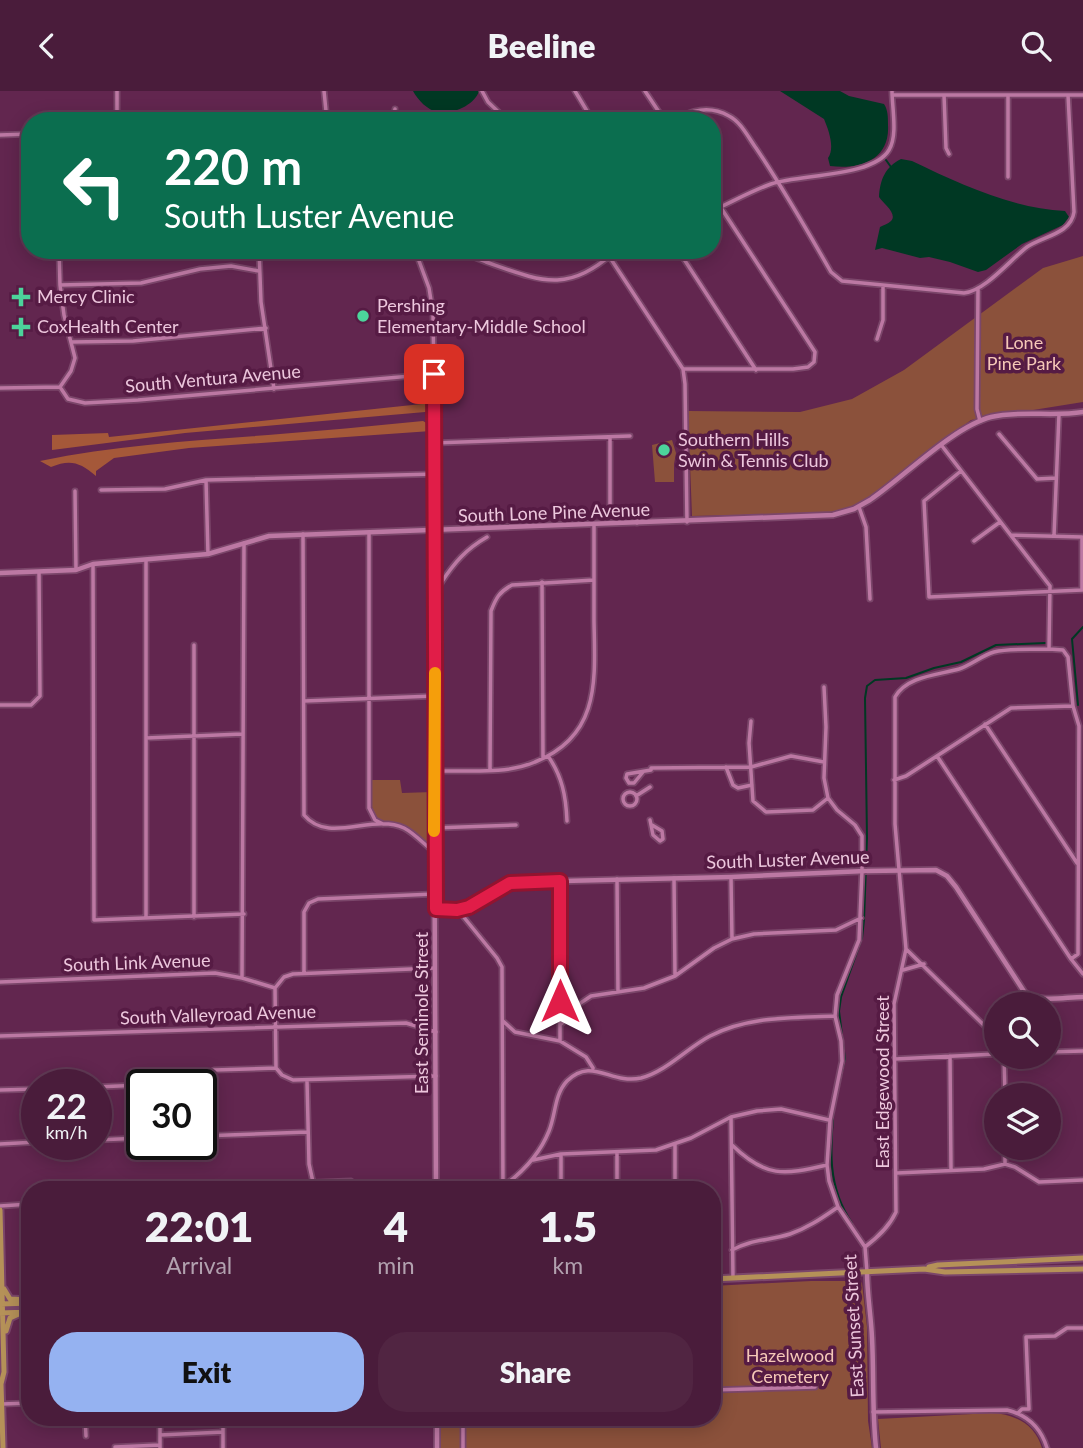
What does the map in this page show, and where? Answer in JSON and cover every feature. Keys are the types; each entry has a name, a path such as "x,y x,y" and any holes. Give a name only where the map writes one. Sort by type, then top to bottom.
{"main road":[{"path":"0,1208 4,1372"},
{"path":"924,1269 938,1265 1083,1258"},
{"path":"721,1279 924,1269 945,1272 1083,1269"},
{"path":"2,1281 5,1293 10,1299 21,1301"},
{"path":"1,1304 21,1303"},
{"path":"1,1313 21,1312"},
{"path":"3,1448 0,1384 6,1362 7,1324 13,1315 21,1313"}],"street":[{"path":"117,91 117,112"},
{"path":"324,91 326,112"},
{"path":"481,91 499,112"},
{"path":"575,91 588,112"},
{"path":"645,91 659,112"},
{"path":"683,369 793,369 808,367 814,362 816,352 721,207 779,182 869,166 884,156 891,145 892,93 1083,95"},
{"path":"944,95 948,154"},
{"path":"1008,95 1008,177"},
{"path":"721,113 737,121 779,182 831,272 842,281 971,293 1028,247 1066,227 1073,219 1068,95"},
{"path":"691,112 701,109 718,112"},
{"path":"0,135 21,134"},
{"path":"0,388 60,387 71,371 75,358 64,315 59,259"},
{"path":"259,259 274,389"},
{"name":"East Seminole Street","path":"418,259 432,300 434,374 436,1181"},
{"path":"478,259 534,279 556,281 575,278 607,259"},
{"path":"611,259 683,369 687,522"},
{"path":"684,259 756,370"},
{"path":"60,285 141,283 200,269 231,266 258,271"},
{"path":"877,339 883,320 883,286"},
{"path":"978,289 977,409 980,421"},
{"path":"72,342 133,341 266,328"},
{"name":"South Ventura Avenue","path":"60,387 68,399 85,403 434,374"},
{"name":"South Lone Pine Avenue","path":"0,573 76,570 93,564 208,554 269,536 827,516 859,507 961,431 980,421 1004,415 1083,412"},
{"path":"1054,536 1059,414"},
{"path":"999,434 1037,479 1056,478"},
{"path":"435,443 630,436"},
{"path":"610,437 610,513 637,514 637,523"},
{"path":"942,446 1050,586 1049,649 1063,650 1068,657 1073,706 1081,727 1078,954 1071,959"},
{"path":"961,471 924,501 929,597 1082,590 1082,537 1011,535"},
{"path":"102,490 165,489 206,480 435,474"},
{"path":"206,480 208,554"},
{"path":"75,491 76,570"},
{"path":"859,507 866,527 870,599"},
{"path":"974,541 1000,522"},
{"path":"434,771 520,767 545,757 569,740 587,714 595,686 594,524"},
{"path":"369,532 369,808 375,820 384,825"},
{"path":"303,534 304,815 321,828 384,825 403,827 435,853"},
{"path":"435,583 441,583 453,564 469,547 486,537"},
{"path":"242,978 244,543"},
{"path":"146,560 146,918"},
{"path":"93,564 93,920 244,914"},
{"path":"0,705 31,705 40,695 39,572"},
{"path":"490,769 491,611 496,598 500,591 512,585 594,580"},
{"path":"542,582 545,757 557,769 563,787 567,821"},
{"path":"194,645 194,917"},
{"name":"East Edgewood Street","path":"864,1247 892,1222 896,1212 894,1004 906,949 895,824 895,697 906,685 931,675 961,668 996,652 1049,649"},
{"path":"751,721 749,743 753,801 765,812 813,810 828,797 824,762 827,727 824,687"},
{"path":"304,701 434,696"},
{"path":"894,780 906,776 1011,708 1073,706"},
{"path":"985,724 1078,865"},
{"path":"146,738 243,734"},
{"path":"643,772 634,783 629,783 626,778 627,774 651,769 751,767 791,756 824,762"},
{"path":"937,756 1083,974"},
{"path":"726,767 733,785 738,788 752,785"},
{"path":"636,796 650,787"},
{"name":"East Sunset Street","path":"828,797 862,836 865,871 859,940 837,995 835,1016 842,1061 830,1120 827,1165 829,1181 838,1207 864,1247 872,1336 876,1448"},
{"path":"434,828 516,825"},
{"name":"South Luster Avenue","path":"436,909 457,910 469,907 510,883 936,870 947,876 1025,993 1040,998 1083,997"},
{"path":"731,877 732,939"},
{"path":"674,878 675,976"},
{"path":"617,879 618,992"},
{"path":"560,881 560,1041"},
{"path":"304,973 304,912 309,903 317,899 435,894"},
{"path":"457,910 502,967 503,1181"},
{"path":"560,1025 576,1006 591,996 644,988 675,976 714,948 732,939 754,934 836,930 861,918"},
{"path":"906,949 984,1025"},
{"path":"903,970 924,964"},
{"path":"436,968 293,974 284,977 275,988 276,1068 282,1076 307,1081 436,1076"},
{"name":"South Link Avenue","path":"0,982 215,973 275,988"},
{"path":"503,1021 515,1032 560,1041 586,1057 594,1069 613,1078 628,1080 644,1077 727,1028 755,1020 835,1016"},
{"name":"South Valleyroad Avenue","path":"0,1036 406,1023 436,1032"},
{"path":"1061,1052 1083,1051"},
{"path":"895,1059 984,1055"},
{"path":"950,1056 951,1170"},
{"path":"217,1070 276,1068"},
{"path":"510,1181 533,1160 550,1130 559,1093 567,1081 578,1073 594,1069"},
{"path":"307,1081 307,1132 313,1181"},
{"path":"0,1090 21,1089"},
{"path":"533,1160 561,1154 656,1150 674,1145 731,1117 757,1111 781,1109 830,1120"},
{"path":"731,1117 733,1278"},
{"path":"217,1135 307,1132"},
{"path":"0,1144 21,1143"},
{"path":"674,1145 675,1181"},
{"path":"732,1145 749,1162 766,1170 799,1172 827,1165"},
{"path":"617,1153 617,1181"},
{"path":"561,1154 561,1181"},
{"path":"897,1173 984,1169 1005,1164 1039,1182 1083,1179"},
{"path":"0,1208 21,1205"},
{"path":"732,1250 747,1242 789,1234 813,1225 838,1207"},
{"path":"1018,1413 1022,1409 1029,1409 1026,1337 1055,1336 1067,1328 1083,1328"},
{"path":"721,1390 815,1387"},
{"path":"2,1404 21,1403"},
{"path":"873,1412 996,1409 1018,1413 1038,1429 1047,1448"},
{"path":"85,1426 86,1436"},
{"path":"115,1447 160,1447 160,1426"},
{"path":"223,1426 223,1448"},
{"path":"437,1426 437,1448"},
{"path":"463,1426 463,1448"},
{"path":"160,1435 223,1432"}],"green space":[{"name":"Lone Pine Park","path":"1083,256 1083,402 971,420 876,494 835,513 692,516 688,411 800,412 852,399 904,370 1043,268"},
{"path":"672,440 676,453 674,482 655,482 652,445"},
{"path":"370,780 400,780 402,793 432,792 432,846 408,829 375,816 370,801"},
{"name":"Hazelwood Cemetery","path":"811,1281 862,1283 867,1327 868,1421 872,1448 441,1448 440,1426 721,1426 721,1286"},
{"path":"991,1413 1023,1422 1034,1433 1042,1448 881,1448 878,1419"}],"shaded area":[{"path":"413,91 479,91 468,105 448,112 434,111 420,101"},
{"path":"780,91 840,91 849,96 884,104 888,125 884,147 871,160 862,164 830,166 830,139 824,119"},
{"path":"901,159 912,161 1006,200 1065,211 1069,217 1063,225 1022,244 986,270 978,272 929,257 920,258 882,248 875,250 880,227 893,218 879,197 881,185 887,170"},
{"path":"431,403 429,411 425,412 185,433 52,450 52,435 108,433 109,437"},
{"path":"423,421 430,425 431,431 189,448 114,458 96,471 96,476 75,463 51,467 40,461 154,444"}],"waterway":[{"path":"886,160 891,167"},
{"path":"1078,705 1072,639 1083,627"},
{"path":"836,1098 845,1059 839,1011 841,997 862,938 864,920 867,686 875,680 906,678 961,662 996,645 1045,643"},
{"path":"834,1107 831,1152 834,1181 852,1223"}],"slow traffic":[{"path":"434,831 435,673"}],"place":[{"name":"Mercy Clinic","path":"21,297"},
{"name":"Pershing Elementary-Middle School","path":"363,316"},
{"name":"CoxHealth Center","path":"21,327"},
{"name":"Southern Hills Swin & Tennis Club","path":"664,450"}],"route":[{"path":"434,374 436,909 457,910 469,907 510,883 560,881 560,1001"}]}
